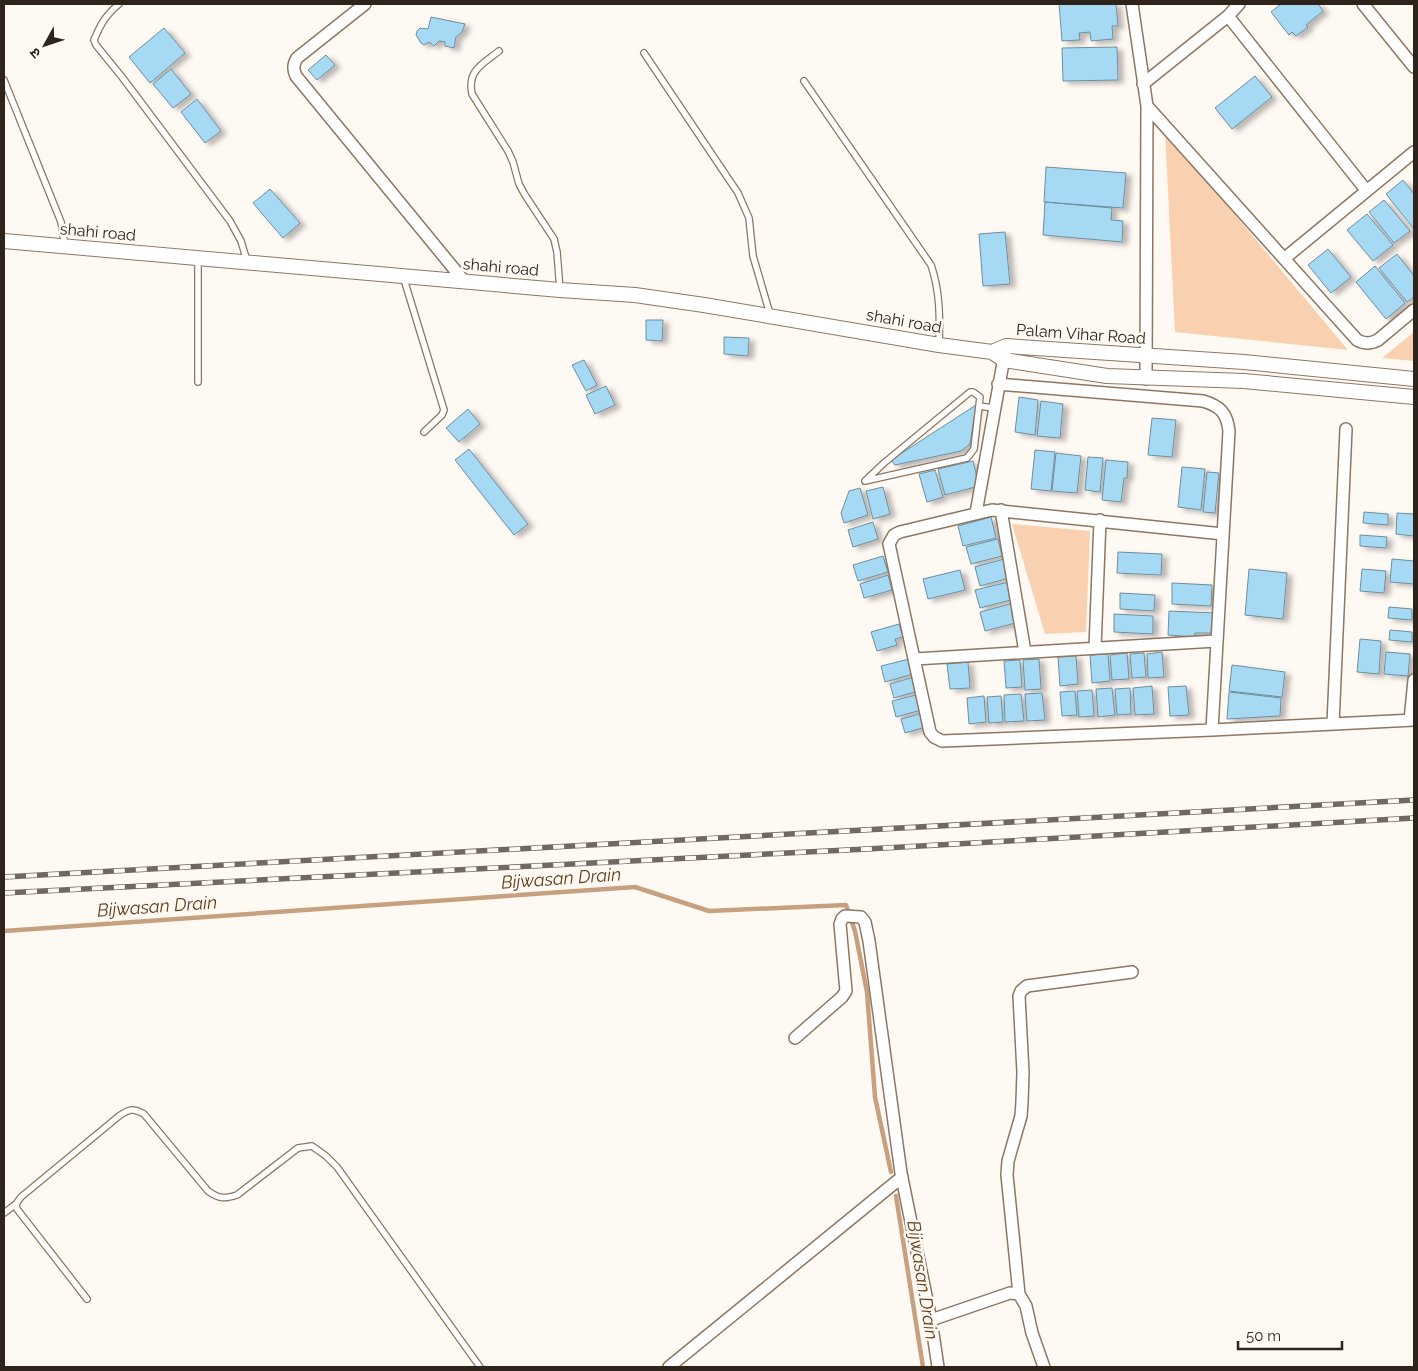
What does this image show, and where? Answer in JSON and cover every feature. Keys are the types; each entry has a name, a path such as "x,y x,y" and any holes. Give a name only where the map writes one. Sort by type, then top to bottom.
{"street":[{"path":"365,4 297,58 293,70 302,84 464,281"},
{"path":"1132,4 1147,106 1146,379"},
{"path":"1143,84 1228,16 1240,4"},
{"path":"1363,4 1414,67"},
{"path":"1228,16 1366,190"},
{"path":"1147,106 1358,340 1364,343 1378,340 1414,310"},
{"path":"1285,258 1414,152"},
{"name":"shahi road","path":"4,241 635,295 770,316 998,356"},
{"name":"Palam Vihar Road","path":"1414,379 1244,362 1006,346 998,356 1107,376 1244,382 1414,397"},
{"path":"976,513 998,384 998,356"},
{"path":"998,384 1203,400 1214,404 1223,411 1230,431 1212,730"},
{"path":"1333,724 1346,429"},
{"path":"1223,534 1001,510 976,513 900,532 890,539 889,544 930,732 938,740 1212,730 1412,720 1414,680"},
{"path":"1001,510 1025,652"},
{"path":"1094,648 1100,520"},
{"path":"915,659 1216,641"},
{"path":"795,1038 846,992 840,928 842,919 849,916 864,919 867,928 902,1177 931,1320 938,1367"},
{"path":"1044,1367 1032,1333 1026,1306 1019,1294 1007,1176 1008,1161 1021,1116 1022,1102 1023,1072 1019,996 1021,990 1027,986 1132,972"},
{"path":"669,1367 902,1177"},
{"path":"931,1320 1010,1293 1019,1294"}],"lane":[{"path":"119,4 106,15 94,40 96,46 122,76 230,221 241,241 248,262"},
{"path":"499,51 472,74 470,83 472,94 508,151 519,184 525,195 554,239 560,290"},
{"path":"644,53 738,192 744,204 749,218 754,256 770,316"},
{"path":"4,80 61,222 65,246"},
{"path":"804,81 932,265 938,290 939,345"},
{"path":"198,258 198,382"},
{"path":"403,276 444,410 442,415 424,432"},
{"path":"974,392 979,396 979,406 974,449 966,458 865,481 967,394 974,392"},
{"path":"979,406 994,408"},
{"path":"4,1213 128,1110 136,1110 144,1114 208,1191 216,1198 226,1199 237,1195 298,1148 312,1146 337,1167 480,1367"},
{"path":"16,1204 17,1209 86,1299"}],"shaded area":[{"path":"1165,131 1348,350 1175,332"},
{"path":"1414,332 1414,361 1382,358"},
{"path":"1012,524 1090,531 1086,632 1045,634"}],"building":[{"path":"1059,4 1116,4 1118,26 1112,26 1113,39 1091,41 1090,32 1079,33 1080,40 1062,41"},
{"path":"1281,4 1318,4 1323,11 1306,25 1308,27 1296,36 1292,32 1289,35 1271,12"},
{"path":"431,17 465,24 462,32 456,37 454,48 445,46 445,42 439,41 434,46 429,42 424,45 421,43 416,35 417,31 420,28 428,29"},
{"path":"164,28 185,53 150,83 129,57"},
{"path":"1117,47 1118,80 1063,81 1062,48"},
{"path":"326,55 335,65 317,80 308,70"},
{"path":"171,69 191,94 173,108 153,84"},
{"path":"1255,76 1272,97 1232,129 1215,108"},
{"path":"197,99 221,131 205,143 181,112"},
{"path":"1046,167 1126,173 1123,208 1044,202"},
{"path":"1403,180 1414,194 1414,229 1386,194"},
{"path":"270,189 300,223 283,238 253,203"},
{"path":"1384,200 1410,231 1394,243 1369,212"},
{"path":"1045,202 1112,208 1111,220 1123,221 1122,242 1043,235"},
{"path":"1367,214 1393,245 1373,261 1347,230"},
{"path":"1005,232 1010,284 983,286 979,234"},
{"path":"1328,249 1351,277 1331,293 1308,265"},
{"path":"1397,254 1414,276 1414,297 1407,302 1379,268"},
{"path":"1375,266 1405,303 1386,319 1356,282"},
{"path":"646,320 663,320 662,341 646,340"},
{"path":"724,337 749,338 748,356 724,354"},
{"path":"584,360 597,385 586,391 572,365"},
{"path":"606,386 615,405 595,414 586,395"},
{"path":"1019,397 1038,400 1035,435 1015,432"},
{"path":"1041,401 1063,404 1060,438 1037,436"},
{"path":"976,405 970,444 961,451 895,465 891,460"},
{"path":"468,409 480,424 459,442 446,428"},
{"path":"1152,418 1176,420 1172,457 1148,455"},
{"path":"469,449 528,524 514,535 455,460"},
{"path":"1035,450 1055,452 1051,491 1031,489"},
{"path":"1056,453 1081,456 1077,493 1052,491"},
{"path":"1088,457 1103,458 1100,492 1085,490"},
{"path":"1106,460 1128,462 1127,478 1124,478 1121,502 1102,500"},
{"path":"973,461 979,486 945,495 938,469"},
{"path":"1182,467 1205,469 1201,510 1178,507"},
{"path":"935,470 943,497 927,502 919,474"},
{"path":"1207,472 1219,473 1215,513 1203,512"},
{"path":"883,487 890,514 873,519 866,491"},
{"path":"860,488 868,515 844,523 841,513 849,491"},
{"path":"1364,512 1388,514 1388,525 1363,523"},
{"path":"1397,513 1414,514 1414,536 1396,534"},
{"path":"991,517 996,538 963,546 958,526"},
{"path":"873,522 878,539 853,547 848,530"},
{"path":"1360,535 1387,537 1386,548 1360,546"},
{"path":"998,539 1002,556 971,564 966,547"},
{"path":"1118,552 1162,554 1161,575 1117,573"},
{"path":"883,556 888,572 858,581 853,565"},
{"path":"1004,559 1009,578 980,586 975,567"},
{"path":"1392,559 1414,561 1414,584 1390,582"},
{"path":"1249,569 1287,573 1283,619 1245,615"},
{"path":"1362,569 1386,571 1384,593 1360,591"},
{"path":"960,570 965,590 928,599 923,579"},
{"path":"888,575 892,590 864,598 860,584"},
{"path":"1009,582 1014,599 980,608 975,590"},
{"path":"1172,583 1212,585 1211,606 1172,604"},
{"path":"1120,593 1155,595 1154,611 1120,609"},
{"path":"1014,603 1019,622 985,631 980,612"},
{"path":"1389,607 1412,609 1412,620 1388,618"},
{"path":"1169,611 1215,613 1214,633 1195,633 1195,637 1168,635"},
{"path":"1114,614 1153,616 1153,634 1114,632"},
{"path":"899,624 903,637 895,639 897,645 877,651 871,632"},
{"path":"1390,630 1412,632 1412,642 1389,640"},
{"path":"1360,639 1381,641 1379,674 1357,672"},
{"path":"1162,652 1164,677 1148,678 1147,654"},
{"path":"1386,652 1410,654 1408,676 1384,674"},
{"path":"1127,653 1129,679 1112,680 1110,655"},
{"path":"1144,653 1146,677 1132,678 1130,654"},
{"path":"1108,654 1110,681 1092,683 1090,655"},
{"path":"1076,656 1078,684 1060,686 1058,657"},
{"path":"909,659 913,674 885,682 881,666"},
{"path":"1039,659 1041,689 1025,690 1023,660"},
{"path":"1020,660 1022,687 1006,688 1004,661"},
{"path":"968,662 970,688 950,689 947,664"},
{"path":"1232,665 1285,672 1282,697 1229,691"},
{"path":"914,677 918,691 894,698 890,684"},
{"path":"1152,686 1154,714 1135,715 1133,688"},
{"path":"1186,686 1189,715 1170,716 1168,687"},
{"path":"1112,688 1115,715 1098,717 1096,689"},
{"path":"1130,688 1131,714 1117,715 1115,689"},
{"path":"1092,690 1094,716 1079,717 1077,691"},
{"path":"1075,691 1077,715 1062,716 1060,692"},
{"path":"1229,692 1281,698 1280,716 1227,719"},
{"path":"1042,693 1045,720 1027,721 1025,694"},
{"path":"1021,694 1024,721 1005,722 1004,695"},
{"path":"916,695 921,710 896,717 892,701"},
{"path":"984,696 986,722 969,724 967,698"},
{"path":"1001,696 1003,722 989,723 987,697"},
{"path":"923,713 926,727 905,733 901,719"}],"waterway":[{"name":"Bijwasan Drain","path":"4,931 635,887 709,911 846,905 855,931 867,992 875,1097 891,1172"},
{"name":"Bijwasan Drain","path":"896,1196 923,1367"}],"railway":[{"path":"4,877 1414,800"},
{"path":"4,893 867,849 1414,818"}]}
